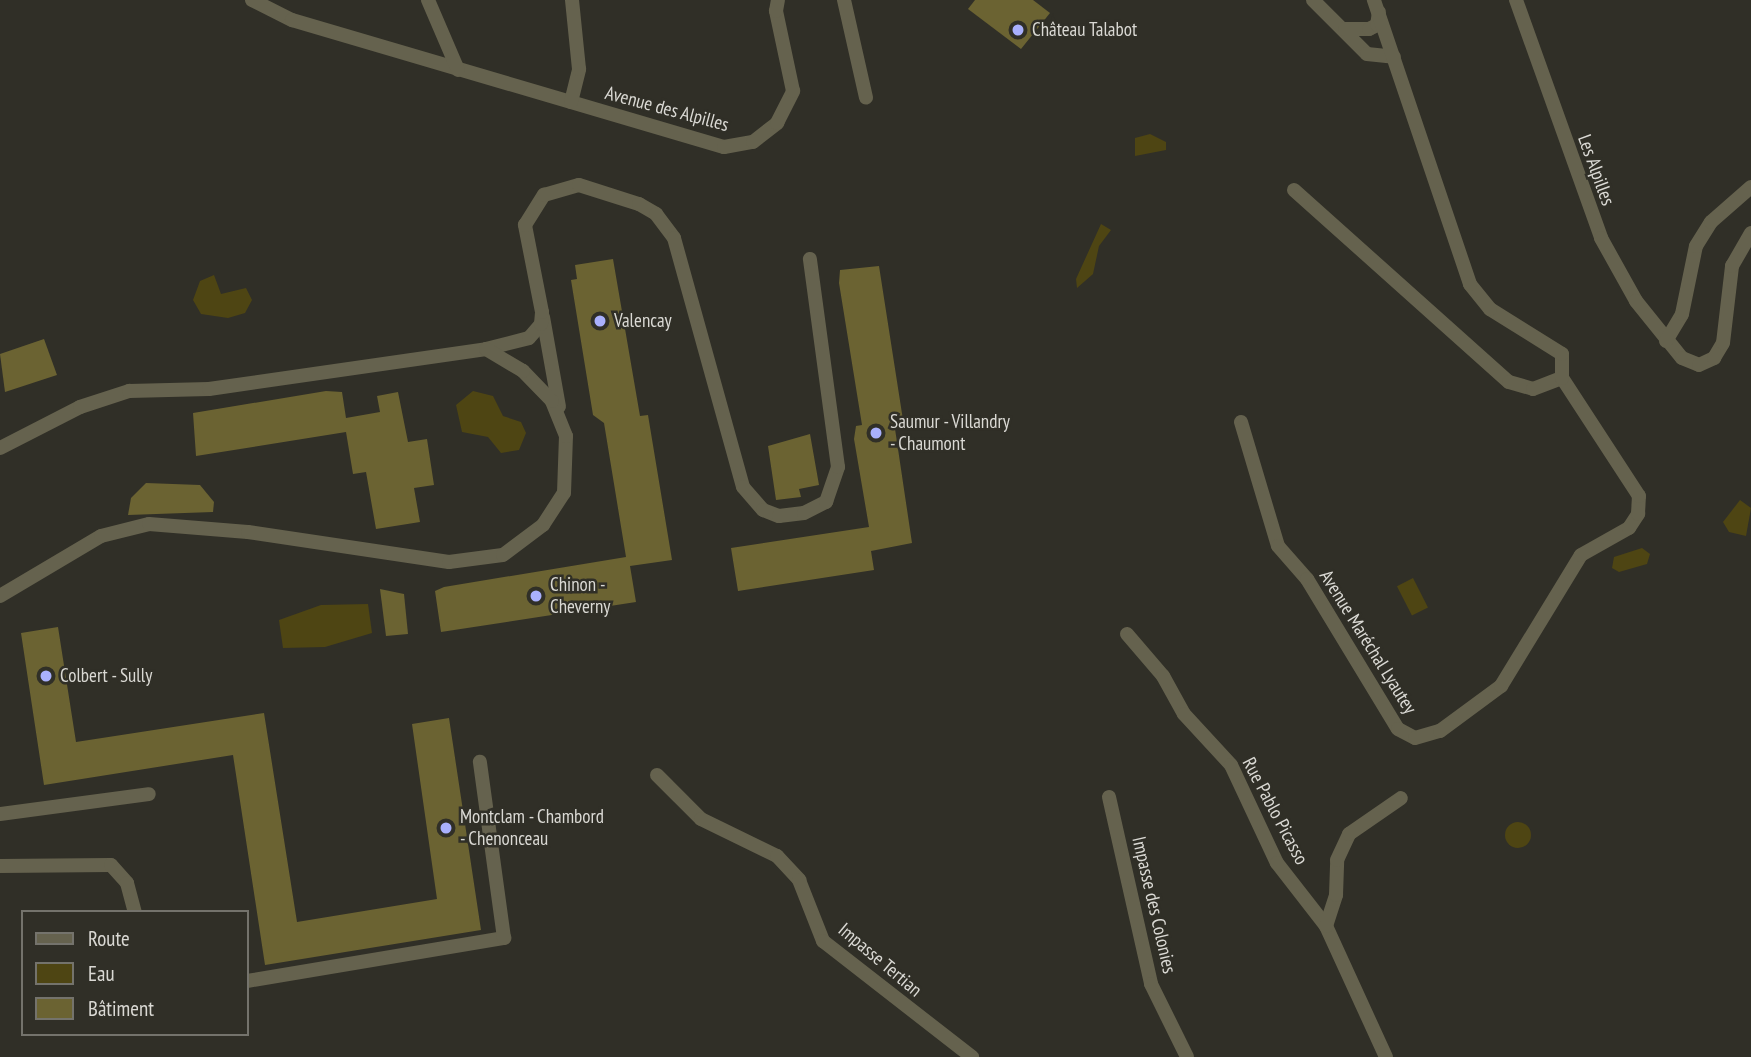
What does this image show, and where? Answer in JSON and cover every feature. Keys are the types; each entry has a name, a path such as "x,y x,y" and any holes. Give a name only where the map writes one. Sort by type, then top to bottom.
{"street":[{"name":"Avenue des Alpilles","path":"252,0 292,20 724,147 753,142 777,123 793,91 776,11 778,0"},
{"path":"428,0 458,70"},
{"path":"571,103 579,69 572,0"},
{"path":"844,0 866,98"},
{"path":"1313,0 1345,29 1367,54 1394,57"},
{"name":"Les Alpilles","path":"1516,0 1601,239 1666,341 1682,358 1699,365 1714,358 1723,343 1732,267 1751,233"},
{"path":"1345,29 1369,29 1377,25 1377,6"},
{"name":"Avenue Maréchal Lyautey","path":"1241,422 1278,546 1307,579 1398,729 1415,737 1440,731 1501,686 1581,555 1629,528 1637,514 1639,496 1562,378 1565,365 1555,345 1490,309 1470,284 1377,6"},
{"path":"0,596 101,536 149,524 236,530 449,562 503,555 544,525 564,493 568,468 560,416 542,312 524,237 529,214 544,195 564,187 592,187 656,214 674,237 688,275 743,487 763,510 779,516 804,513 826,502 838,467 810,259"},
{"path":"1666,341 1682,314 1696,246 1711,222 1751,187"},
{"path":"1294,190 1510,382 1533,389 1562,378"},
{"path":"0,449 80,407 129,391 209,388 486,349 529,338 541,324 542,312"},
{"path":"486,349 523,371 560,416"},
{"name":"Rue Pablo Picasso","path":"1127,634 1164,676 1184,714 1231,765 1277,863 1326,926 1386,1057"},
{"path":"248,981 504,937 480,762"},
{"name":"Impasse Tertian","path":"657,775 701,819 777,856 799,880 823,941 972,1057"},
{"path":"0,814 149,794"},
{"name":"Impasse des Colonies","path":"1109,797 1151,984 1187,1057"},
{"path":"1326,926 1336,895 1337,860 1349,834 1401,798"},
{"path":"0,866 111,865 127,883 134,910"}],"water":[{"path":"1150,134 1166,142 1166,150 1135,156 1135,138"},
{"path":"1101,224 1111,230 1099,246 1093,274 1077,288 1076,279"},
{"path":"214,275 221,294 246,288 252,300 245,313 228,318 201,314 193,300 200,281"},
{"path":"473,391 493,396 503,416 521,422 526,433 519,450 501,453 488,437 462,432 456,405"},
{"path":"1740,500 1751,508 1746,536 1729,532 1723,522"},
{"path":"1642,548 1650,554 1647,564 1619,572 1612,568 1614,557"},
{"path":"1413,578 1428,607 1412,616 1397,586"},
{"path":"368,604 372,633 325,647 283,648 279,620 321,605"},
{"path":"1518,822 1527,826 1531,835 1527,844 1518,848 1509,844 1505,835 1509,826"}],"building":[{"name":"Château Talabot","path":"975,0 1033,0 1050,13 1021,49 968,9"},
{"path":"613,259 640,416 648,415 672,560 630,566 636,602 441,632 435,591 444,587 626,557 604,423 593,415 571,280 577,279 575,265"},
{"name":"Saumur - Villandry - Chaumont","path":"879,266 903,420 894,422 912,543 871,551 874,570 738,591 731,548 869,527 854,439 856,426 862,425 839,283 840,270"},
{"path":"44,339 57,375 5,392 0,354"},
{"path":"326,391 342,392 346,418 380,412 377,396 398,392 408,442 427,439 434,485 414,488 420,522 376,529 366,472 353,474 346,432 196,456 193,413"},
{"path":"810,434 819,485 799,489 801,497 776,500 768,446"},
{"path":"146,483 200,485 214,502 213,512 128,515 131,498"},
{"path":"380,589 404,594 408,634 386,636"},
{"name":"Montclam - Chambord - Chenonceau","path":"58,627 76,742 264,713 297,922 437,899 412,724 449,718 481,930 265,965 233,755 44,785 21,633"}],"place":[{"name":"Château Talabot","path":"1018,30"},
{"name":"Valencay","path":"600,321"},
{"name":"Saumur - Villandry - Chaumont","path":"876,433"},
{"name":"Chinon - Cheverny","path":"536,596"},
{"name":"Colbert - Sully","path":"46,676"},
{"name":"Montclam - Chambord - Chenonceau","path":"446,828"}]}
